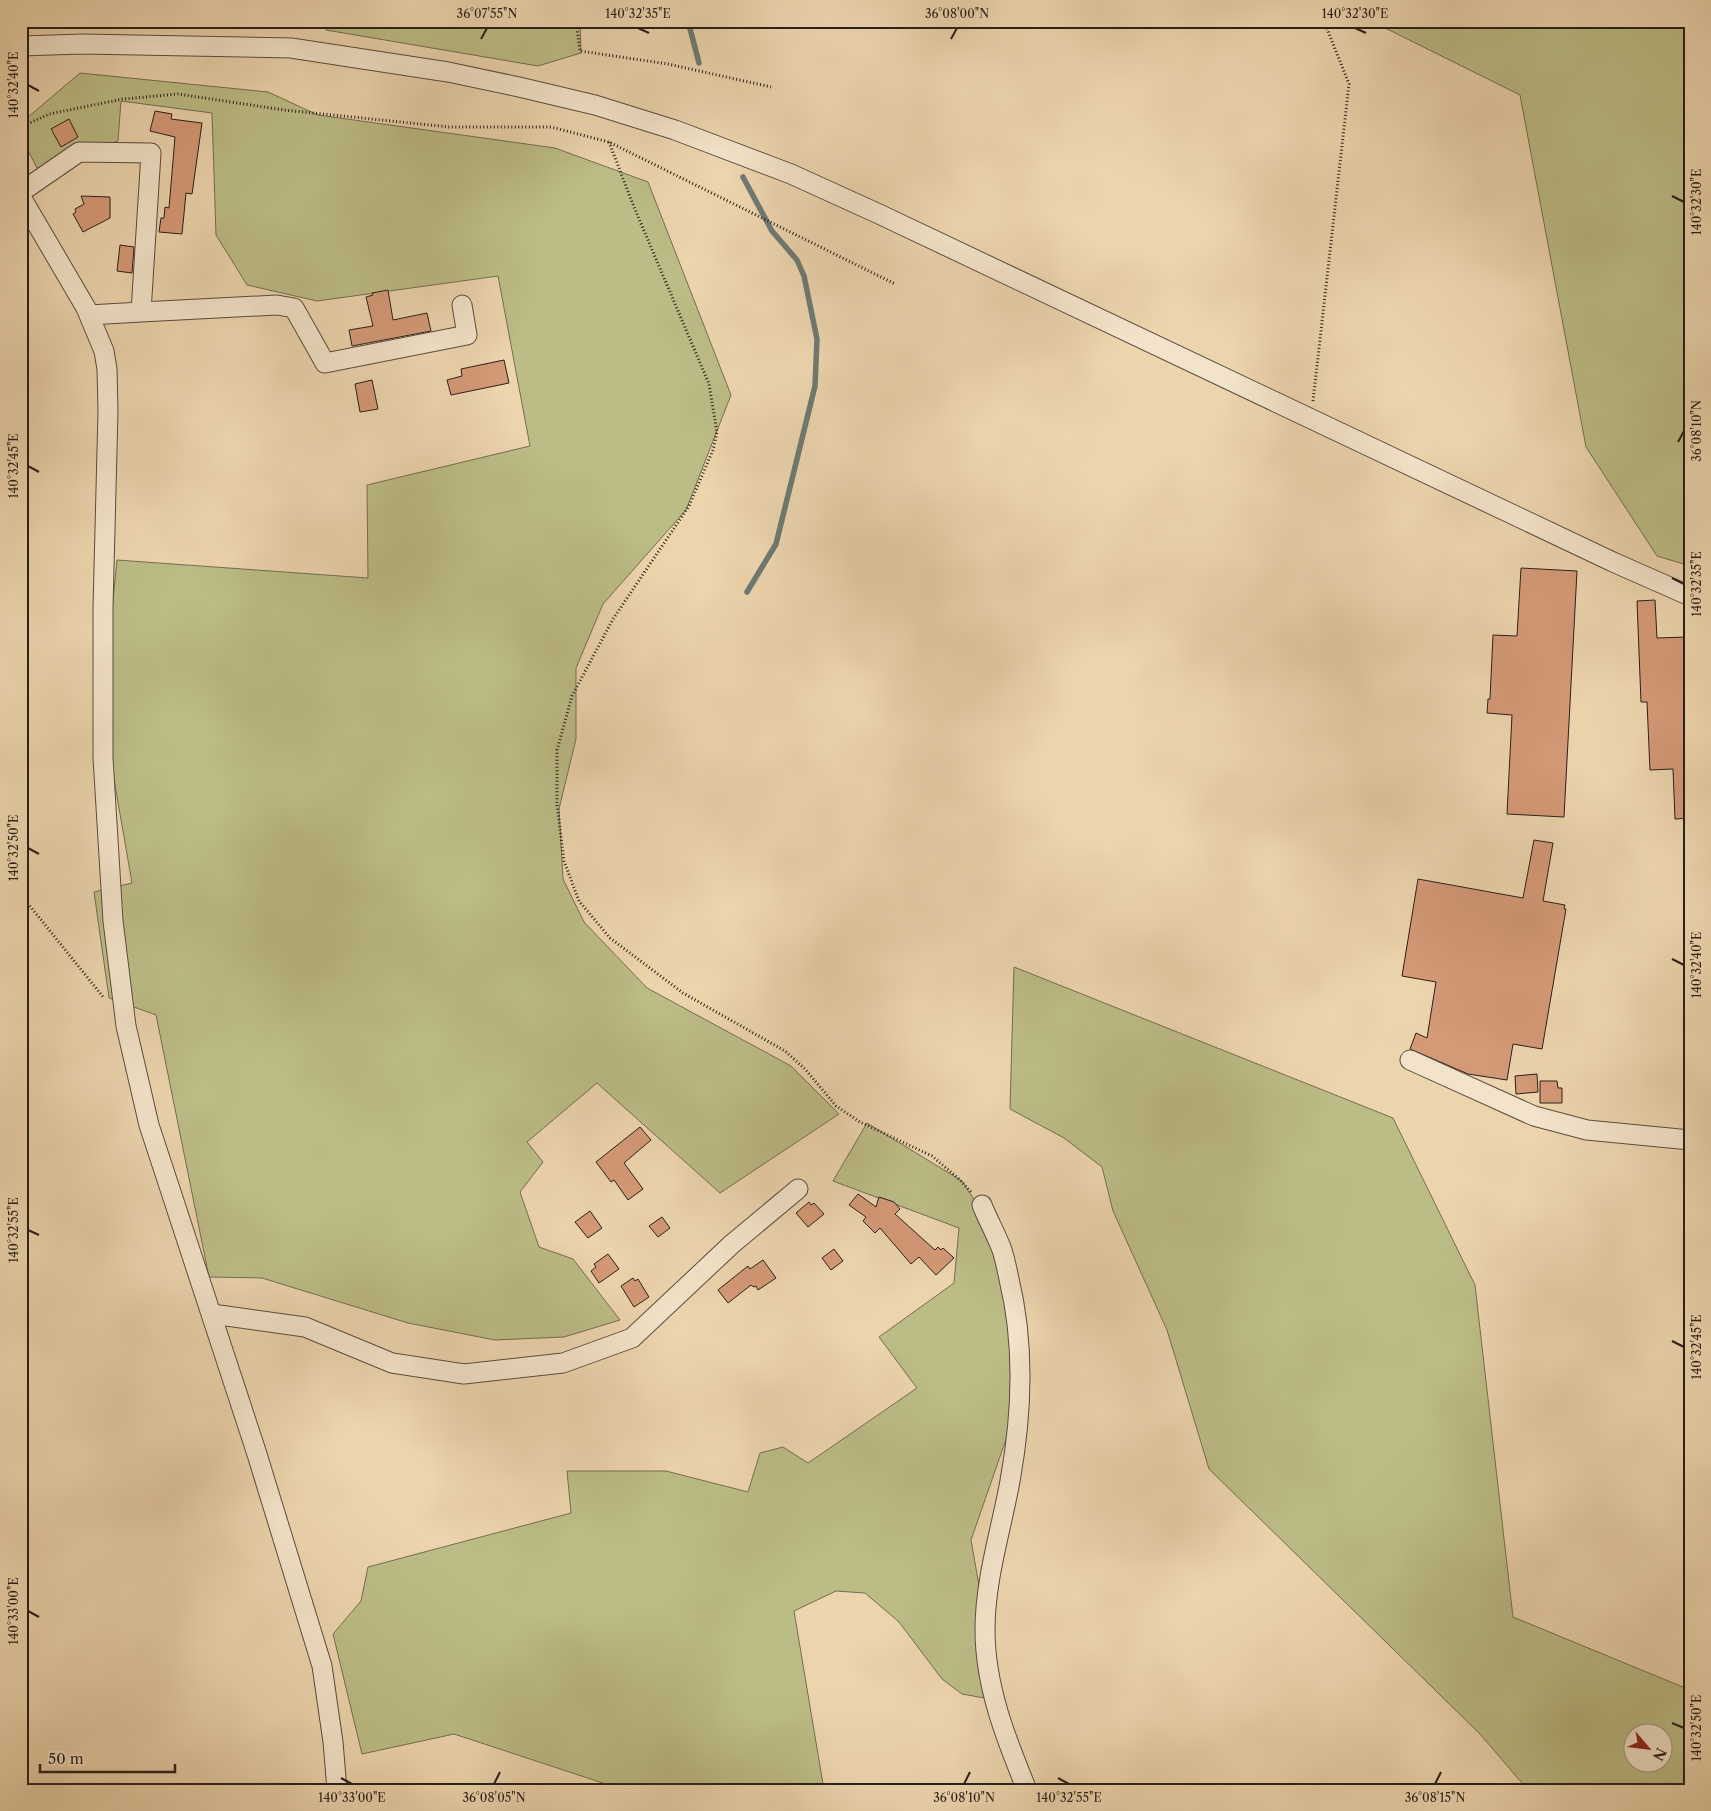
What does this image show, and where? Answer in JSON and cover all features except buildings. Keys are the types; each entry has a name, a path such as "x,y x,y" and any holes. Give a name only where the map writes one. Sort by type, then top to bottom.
{"street":[{"path":"21,46 83,44 291,48 448,72 519,86 595,105 675,130 791,174 879,214 1604,558 1690,596"},
{"path":"21,192 79,152 152,153 141,312"},
{"path":"21,197 89,315 104,351 107,369 108,412 103,608 103,758 113,920 126,1026 149,1125 256,1451 322,1666 333,1742 337,1790"},
{"path":"89,315 277,305 294,308 325,363 467,335 462,305"},
{"path":"1410,1060 1534,1116 1586,1130 1690,1140"},
{"path":"212,1314 305,1328 392,1363 464,1374 563,1363 632,1338 732,1244 798,1189"},
{"path":"982,1205 1002,1250 1013,1295 1020,1352 1019,1425 1010,1481 988,1586 985,1631 991,1687 1007,1742 1027,1790"}],"path":[{"path":"576,21 580,51 668,64 771,87"},
{"path":"1311,419 1349,84 1324,21"},
{"path":"21,127 49,114 114,100 178,94 284,110 449,127 551,127 609,142 895,284"},
{"path":"609,142 634,207 709,384 717,432 713,450 689,506 613,619 572,696 557,750 557,804 564,861 579,901 610,938 682,993 785,1050 805,1069 836,1106 860,1122 932,1156 958,1178 982,1205"},
{"path":"21,895 108,1003"}],"green space":[{"path":"328,21 580,21 581,53 538,66 326,30"},
{"path":"1371,21 1690,21 1690,566 1657,556 1586,447 1520,95"},
{"path":"80,73 268,92 318,115 555,148 648,182 731,395 686,510 603,604 576,668 576,739 559,809 563,879 584,922 647,988 791,1066 839,1114 720,1193 597,1083 527,1142 543,1162 520,1192 539,1247 573,1259 620,1320 564,1337 495,1340 408,1323 262,1278 209,1277 156,1015 109,998 94,892 132,883 102,710 117,560 368,578 367,485 530,446 498,276 317,301 247,285 216,235 212,113 121,101 118,141 37,168 21,137 21,123"},
{"path":"1014,967 1393,1118 1475,1285 1513,1617 1690,1690 1690,1790 1528,1790 1480,1734 1209,1469 1167,1330 1113,1211 1102,1167 1064,1138 1010,1109"},
{"path":"867,1123 962,1181 987,1219 1028,1376 971,1540 995,1677 984,1698 962,1694 942,1679 899,1622 865,1593 836,1591 794,1611 824,1790 624,1790 454,1734 362,1754 333,1634 361,1601 368,1567 571,1513 567,1471 666,1471 748,1492 760,1453 783,1447 808,1463 917,1388 879,1337 954,1283 959,1228 833,1181"}],"waterway":[{"path":"688,21 699,63"},
{"path":"743,177 772,231 797,260 804,276 817,339 815,386 776,544 747,592"}]}
